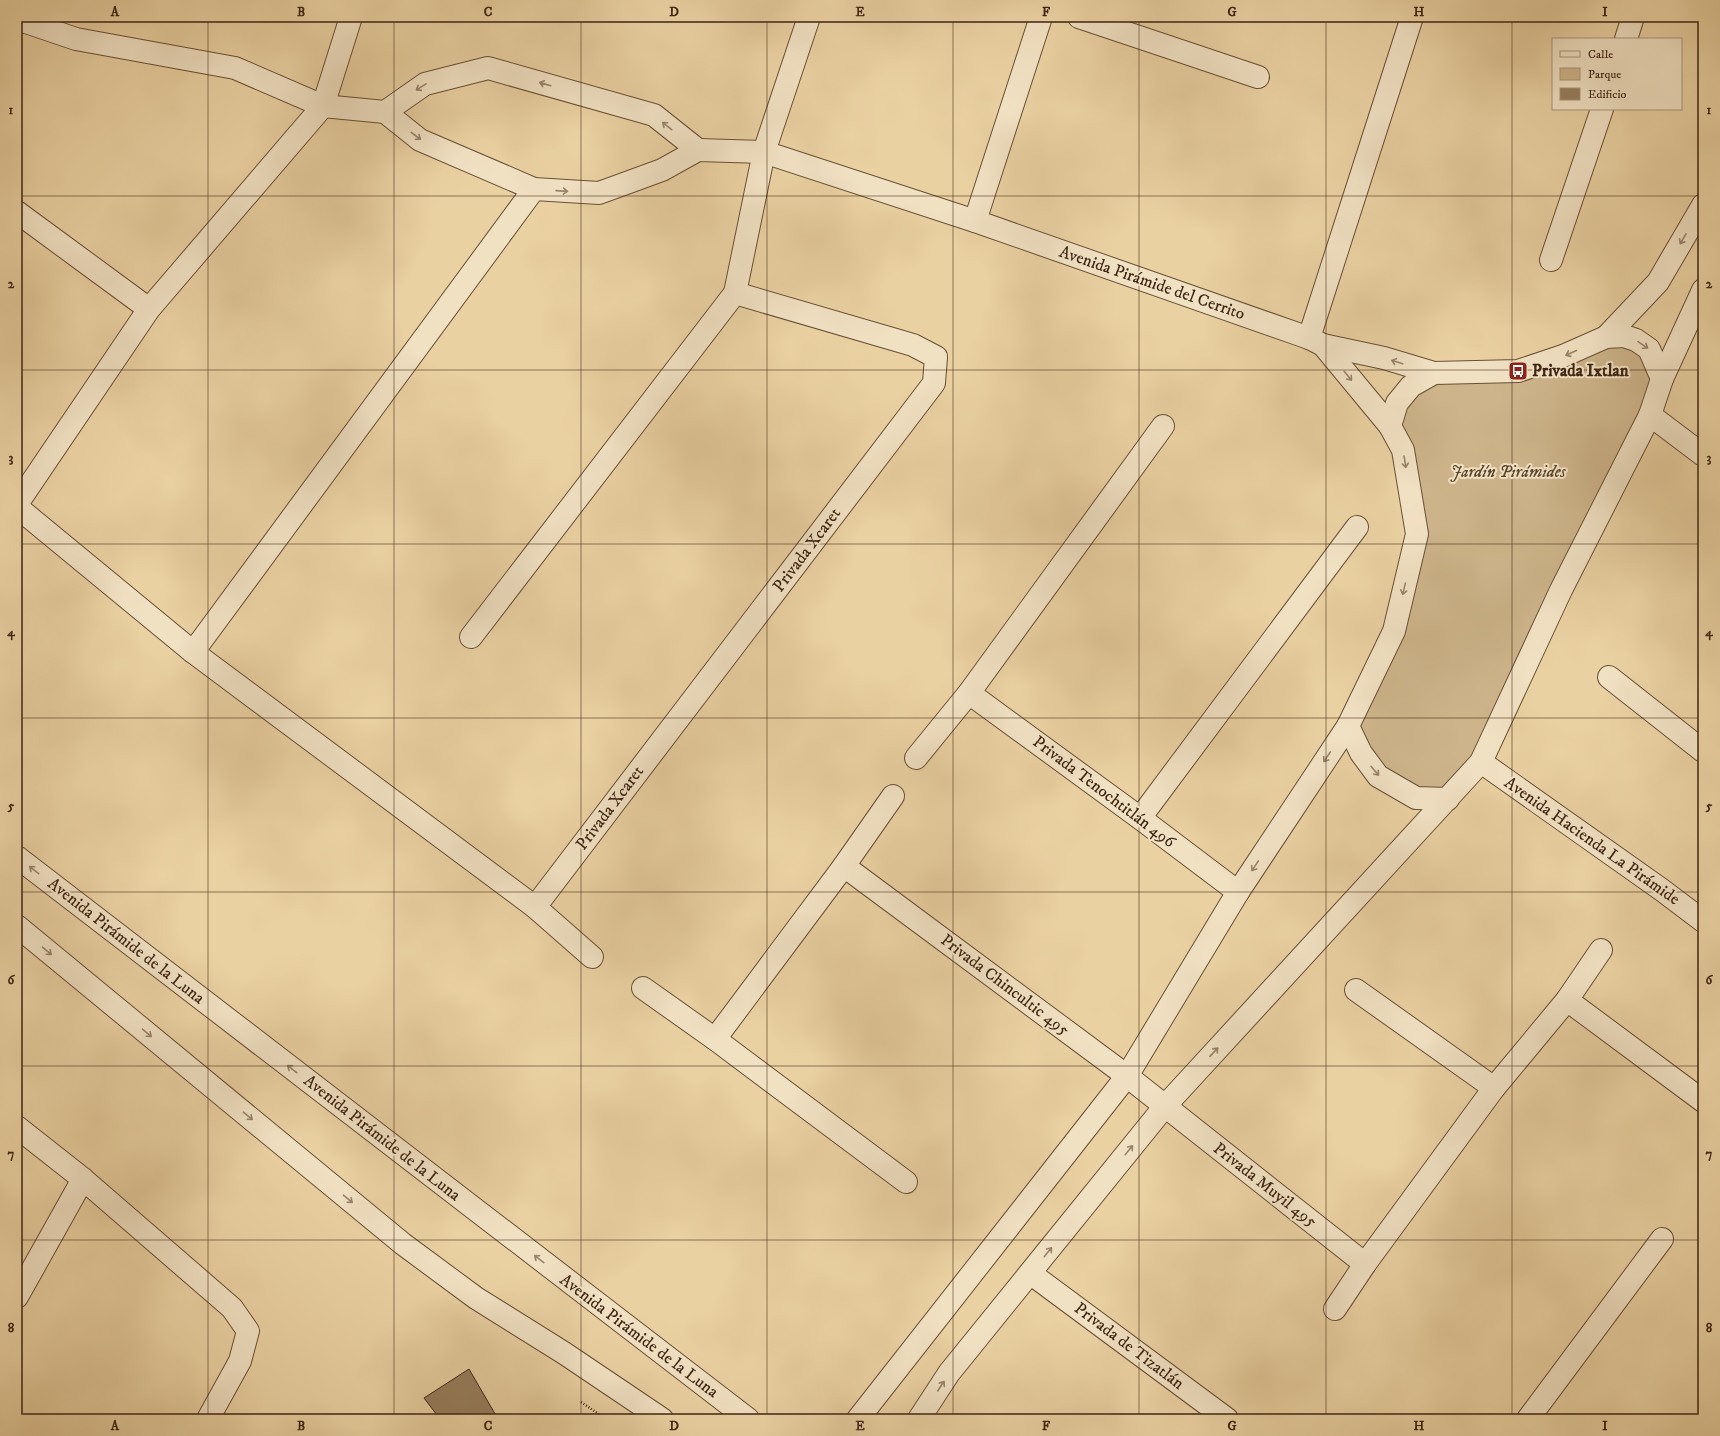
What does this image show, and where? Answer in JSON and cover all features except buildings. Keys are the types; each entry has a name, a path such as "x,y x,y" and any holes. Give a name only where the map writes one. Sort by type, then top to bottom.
{"street":[{"path":"17,504 149,309 323,106 351,17"},
{"path":"470,637 735,293 764,152 809,17"},
{"path":"974,221 1041,17"},
{"path":"1079,17 1258,77"},
{"path":"858,1419 1127,1076 1238,892 1348,726 1394,631 1417,534 1403,450 1390,426 1316,342 1412,17"},
{"path":"1626,38 1633,17"},
{"path":"17,19 76,39 235,68 323,106 385,112 420,140 534,189 599,193 662,170 698,150 654,115 488,68 425,84 385,112"},
{"path":"1551,260 1602,110"},
{"name":"Avenida Pirámide del Cerrito","path":"698,150 764,152 974,221 1316,342 1384,358 1434,373 1518,371 1563,356 1606,337"},
{"path":"193,652 534,189"},
{"path":"1606,337 1658,282 1703,206"},
{"path":"17,212 149,309"},
{"path":"920,1419 949,1373 1165,1106 1481,762 1561,590 1650,416 1662,379 1703,290"},
{"name":"Privada Xcaret","path":"535,907 934,383 936,357 913,345 735,293"},
{"path":"1606,337 1624,336 1636,340 1649,349 1662,379"},
{"path":"1390,426 1398,403 1410,386 1434,373"},
{"path":"1650,416 1703,455"},
{"path":"916,758 969,693 1163,426"},
{"path":"17,507 193,652 535,907 592,957"},
{"path":"1140,818 1357,527"},
{"path":"1609,677 1703,751"},
{"name":"Privada Tenochtitlán 496","path":"969,693 1140,818 1238,892"},
{"path":"1348,726 1360,753 1378,776 1416,798 1448,799"},
{"name":"Avenida Hacienda La Pirámide","path":"1481,762 1662,890 1703,921"},
{"path":"715,1039 844,866 893,796"},
{"name":"Avenida Pirámide de la Luna","path":"17,857 748,1419"},
{"name":"Privada Chincultic 495","path":"844,866 1127,1076 1165,1106"},
{"path":"17,926 403,1244 476,1298 564,1353 662,1419"},
{"path":"1335,1309 1365,1264 1494,1088 1567,1000 1601,950"},
{"path":"643,988 715,1039 906,1182"},
{"path":"1356,990 1494,1088"},
{"path":"1567,1000 1703,1101"},
{"name":"Privada Muyil 495","path":"1165,1106 1365,1264"},
{"path":"17,1127 83,1179 232,1308 248,1331 240,1361 208,1419"},
{"path":"17,1297 83,1179"},
{"path":"1528,1419 1662,1239"},
{"name":"Privada de Tizatlán","path":"1030,1273 1227,1419"}],"green space":[{"name":"Jardín Pirámides","path":"1624,336 1662,379 1481,762 1448,799 1378,776 1348,726 1394,631 1417,535 1390,426 1411,386 1518,371"}],"place":[{"name":"Privada Ixtlan","path":"1518,371"}]}
